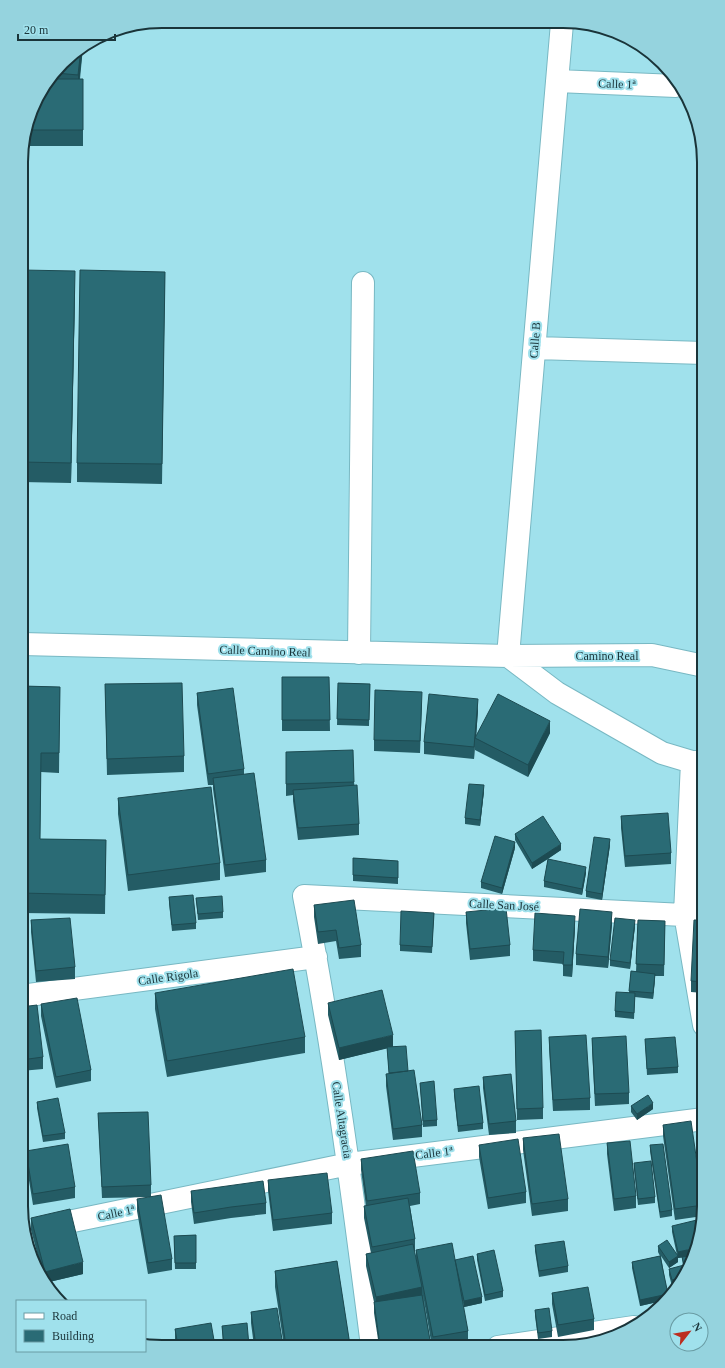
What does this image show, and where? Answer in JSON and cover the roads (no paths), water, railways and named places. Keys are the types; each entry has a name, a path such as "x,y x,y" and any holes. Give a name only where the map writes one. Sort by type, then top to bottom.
{"street":[{"name":"Calle B","path":"508,656 562,28"},
{"name":"Calle 1ª","path":"558,81 673,86"},
{"path":"359,654 363,283"},
{"path":"535,348 697,353"},
{"name":"Calle Camino Real","path":"28,644 359,654 508,656"},
{"name":"Camino Real","path":"508,656 652,655 697,665"},
{"path":"508,656 563,697 662,753 697,762"},
{"path":"697,800 694,915 697,948"},
{"name":"Calle San José","path":"304,896 694,915"},
{"name":"Calle Altagracia","path":"304,896 316,957 349,1164 371,1340"},
{"name":"Calle Rigola","path":"28,995 316,957"},
{"name":"Calle 1ª","path":"73,1222 349,1164 697,1120"},
{"path":"546,1340 612,1330"}]}
